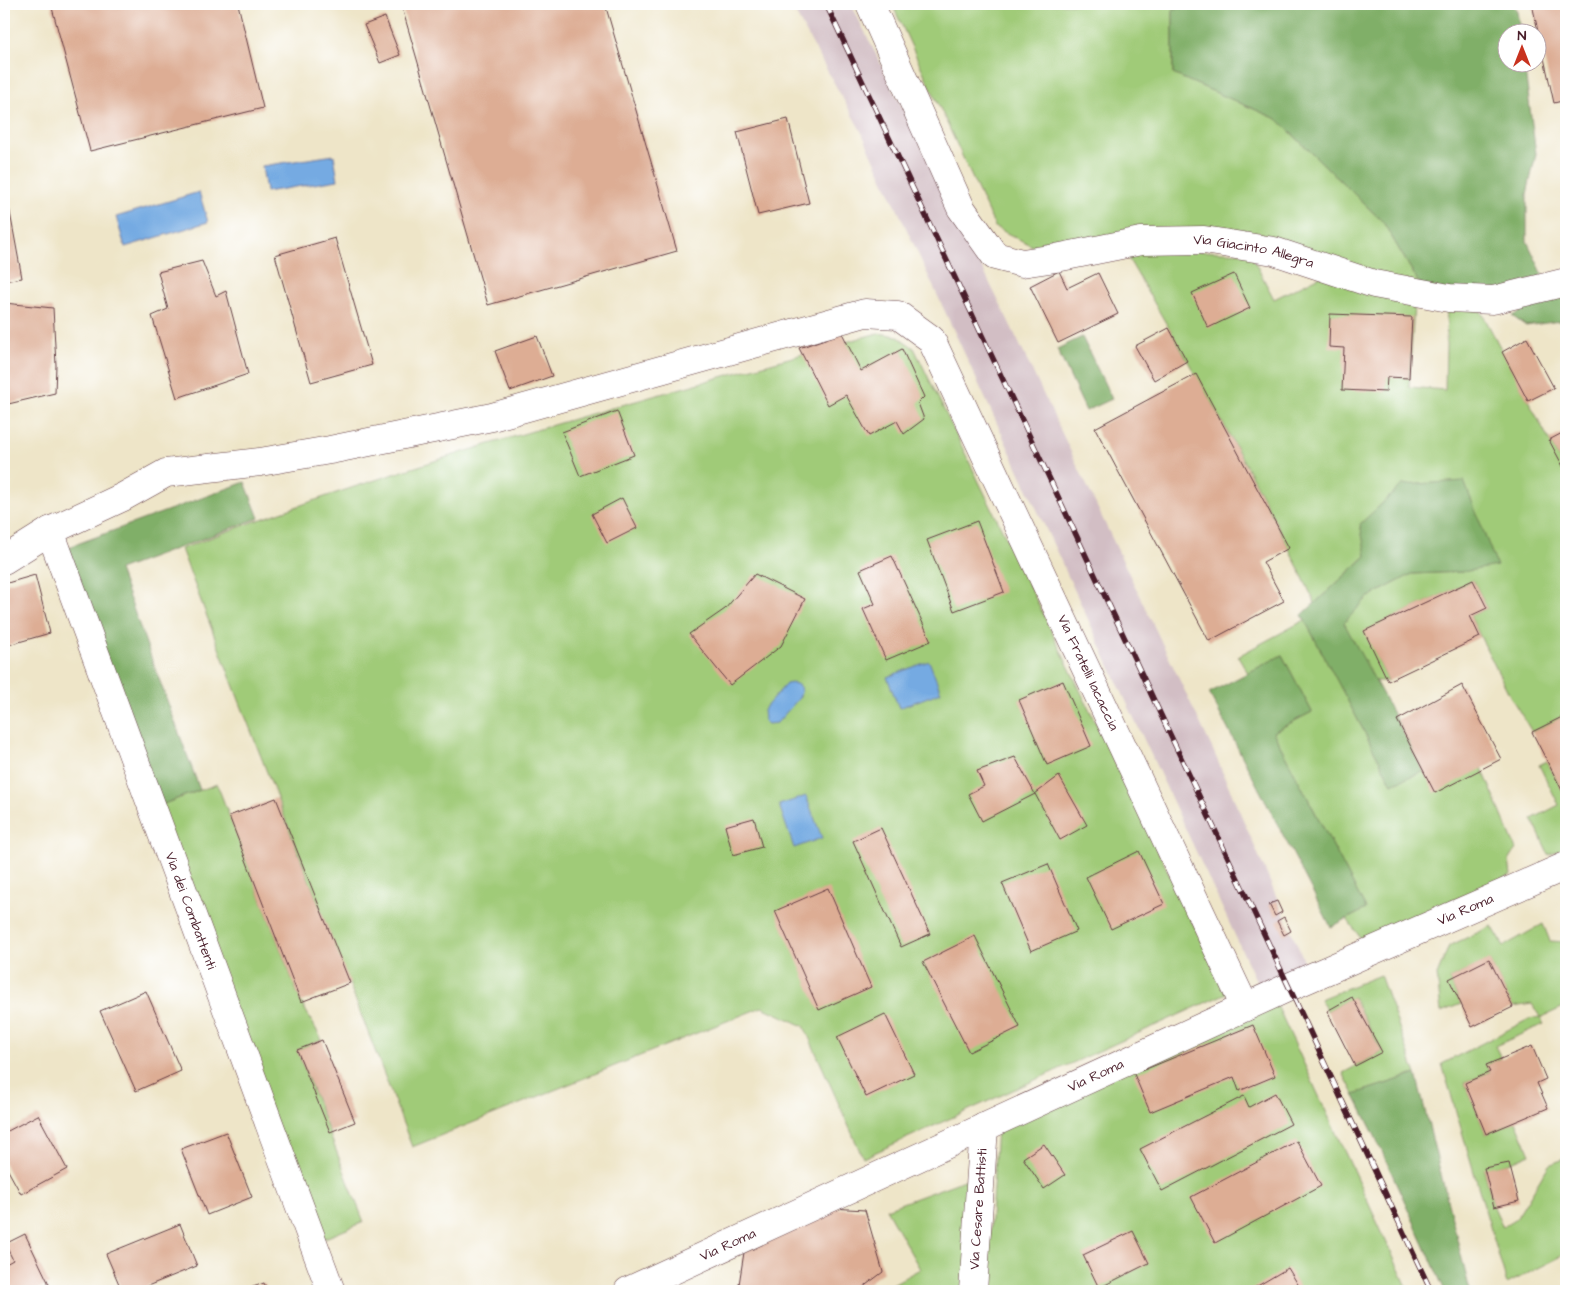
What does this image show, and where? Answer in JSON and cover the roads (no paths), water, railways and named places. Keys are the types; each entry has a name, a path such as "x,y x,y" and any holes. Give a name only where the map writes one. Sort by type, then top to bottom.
{"street":[{"name":"Via Giacinto Allegra","path":"870,4 961,208 995,256 1022,263 1140,241 1204,240 1274,252 1374,284 1449,298 1493,300 1566,282"},
{"name":"Via Fratelli Iacaccia","path":"50,531 123,497 166,473 260,462 330,450 492,417 864,313 898,315 931,339 1245,1007"},
{"path":"4,560 50,531"},
{"name":"Via dei Combattenti","path":"50,531 331,1291"},
{"name":"Via Roma","path":"628,1291 1245,1007 1566,866"},
{"name":"Via Cesare Battisti","path":"973,1291 984,1127"}],"water":[{"path":"334,155 338,180 266,192 262,166"},
{"path":"199,192 208,222 125,247 116,217"},
{"path":"929,661 941,692 899,708 887,677"},
{"path":"792,683 800,688 799,698 777,723 768,724 764,721 763,710 786,684"},
{"path":"806,796 822,838 794,848 779,805"}],"railway":[{"path":"826,4 1431,1291"}]}
